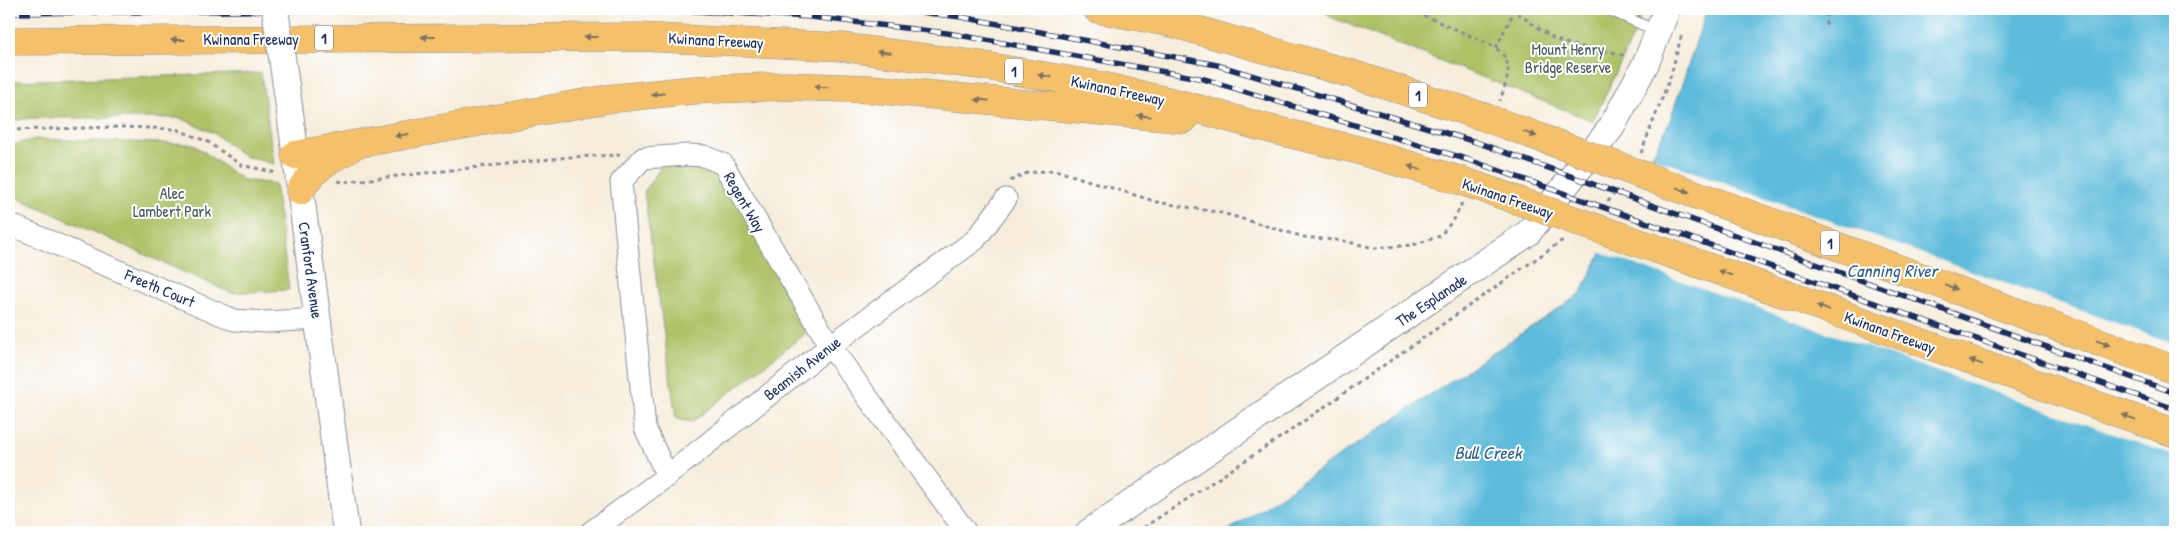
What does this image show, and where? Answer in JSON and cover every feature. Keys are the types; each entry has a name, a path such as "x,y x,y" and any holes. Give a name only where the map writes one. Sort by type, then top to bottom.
{"highway":[{"name":"1","path":"1097,9 1172,23 1483,112 2175,370"},
{"path":"1166,9 1244,28 1483,112"},
{"name":"Kwinana Freeway","path":"9,41 630,37 841,47 979,65 1097,84 1358,150 1463,190 2175,433"},
{"path":"362,142 322,164 305,182 293,173 362,142 607,99 693,90 787,86 871,89 1262,127"}],"street":[{"name":"Cranford Avenue","path":"275,9 290,113 293,173 318,319 346,532"},
{"name":"The Esplanade","path":"1089,532 1106,524 1528,233 1611,128 1670,23"},
{"name":"Regent Way","path":"643,158 687,155 704,156 723,164 830,346 966,532"},
{"path":"643,158 621,182 645,428 667,476"},
{"name":"Beamish Avenue","path":"591,532 667,476 830,346 976,240 1006,199"},
{"name":"Freeth Court","path":"9,224 234,320 266,322 318,319"}],"lane":[{"path":"1607,9 1670,23"}],"path":[{"path":"1409,9 1496,48 1507,60 1509,72 1483,112"},
{"path":"1826,25 1827,9"},
{"path":"1496,48 1513,10 1556,40 1576,46"},
{"path":"1670,23 1670,75"},
{"path":"9,130 121,127 176,129 208,142 240,165 268,173 293,173"},
{"path":"322,164 328,169 334,180 343,182 570,157 614,155 643,158"},
{"path":"1006,199 1010,181 1027,173 1055,170 1158,202 1222,213 1304,237 1344,241 1374,248 1413,245 1440,236 1455,218 1463,190"}],"green space":[{"name":"Mount Henry Bridge Reserve","path":"1322,9 1643,9 1633,37 1593,121 1330,17"},
{"path":"261,73 274,164 244,156 214,133 180,118 32,118 9,121 9,81"},
{"name":"Alec Lambert Park","path":"35,139 193,144 243,180 275,184 289,290 231,293 9,194 9,146"},
{"path":"706,166 730,185 806,333 692,422 676,419 644,192 661,167"}],"water":[{"name":"Canning River","path":"1707,9 2175,9 2175,532 1226,532 1580,294 1669,123"}],"pier":[{"path":"1649,156 2175,344 2175,456 1599,252"}],"railway":[{"path":"9,13 440,9"},
{"path":"579,9 676,10 811,17 947,33 1204,79 1469,160 2175,409"},
{"path":"894,9 961,17 1217,65 1476,142 2175,393"}],"water label":[{"name":"Bull Creek","path":"1488,452"}]}
